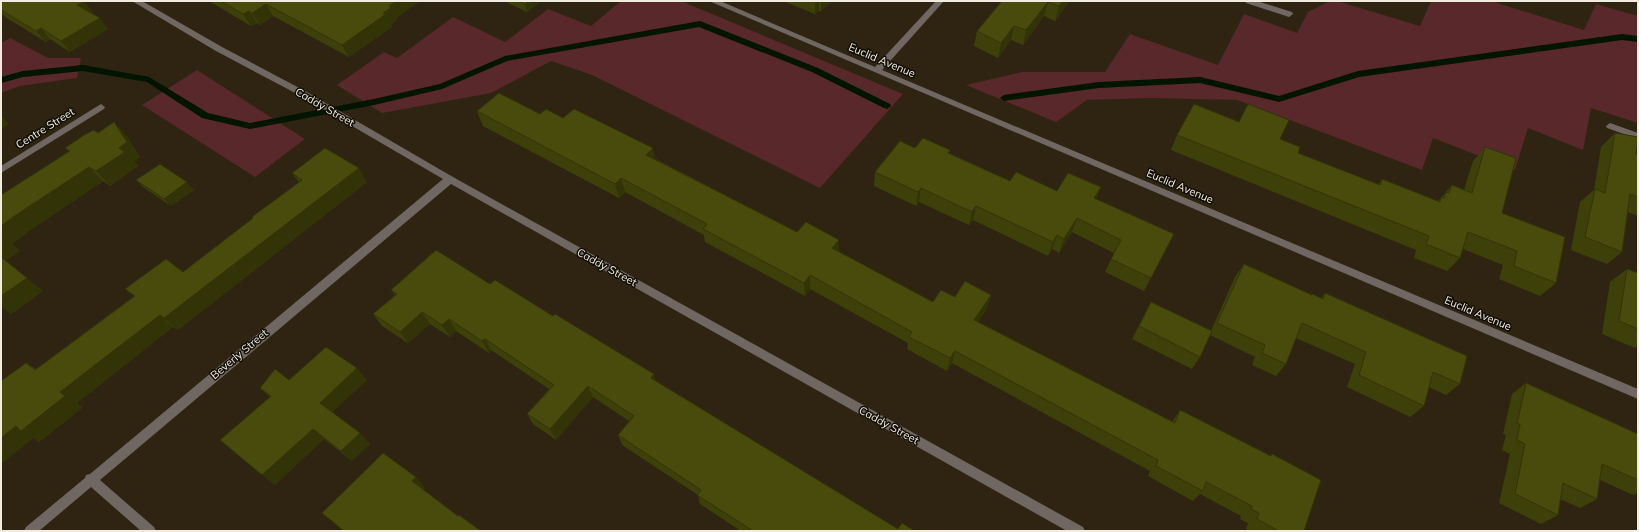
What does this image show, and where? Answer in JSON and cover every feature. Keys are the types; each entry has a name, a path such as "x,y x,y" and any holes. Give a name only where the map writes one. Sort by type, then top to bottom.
{"street":[{"name":"Caddy Street","path":"136,1 219,50 302,93 450,179 1078,531"},
{"name":"Euclid Avenue","path":"713,1 1638,394"},
{"path":"877,70 940,1"},
{"path":"1249,1 1289,14"},
{"name":"Centre Street","path":"1,170 101,107"},
{"path":"1610,126 1638,136"},
{"name":"Beverly Street","path":"30,531 450,179"},
{"path":"90,480 150,531"}],"shaded area":[{"path":"621,1 681,1 903,94 820,188 592,75 551,61 491,93 382,113 337,85 384,52 397,58 453,17 505,42 548,9 591,26"},
{"path":"1330,1 1337,1 1420,26 1431,1 1491,1 1584,30 1596,4 1638,16 1638,123 1591,108 1583,150 1528,128 1515,170 1433,138 1422,170 1237,100 1151,98 1087,100 1056,122 966,85 1022,72 1105,72 1130,34 1218,65 1244,14 1297,33 1308,12"},
{"path":"10,38 48,58 81,58 77,78 20,86 1,93 1,43"},
{"path":"197,70 305,139 255,177 142,105"}],"building":[{"path":"5,1 83,1 84,2 77,5 100,18 61,41 41,28 36,31 1,10 1,3"},
{"path":"221,1 396,1 389,6 391,8 383,13 386,14 342,45 266,4 252,13 249,11 243,14"},
{"path":"518,1 529,1 525,4"},
{"path":"1002,1 1063,1 1059,6 1048,2 1026,30 1014,26 1001,43 977,31"},
{"path":"499,93 540,114 546,109 563,118 574,109 653,148 646,155 797,232 806,222 839,240 832,248 933,302 941,290 955,297 965,281 991,295 974,320 1175,423 1180,410 1271,456 1272,454 1321,480 1304,531 1279,531 1257,519 1259,513 1251,509 1252,506 1206,482 1203,491 1156,466 1158,460 955,351 950,358 909,337 912,332 810,275 804,283 703,229 707,224 621,178 615,184 477,111"},
{"path":"1194,104 1239,122 1248,104 1289,120 1280,139 1300,147 1298,153 1380,185 1382,179 1440,202 1441,197 1444,198 1446,192 1449,193 1452,185 1472,193 1485,147 1516,158 1502,213 1565,237 1556,283 1514,266 1517,251 1468,232 1460,258 1426,244 1429,236 1177,135"},
{"path":"114,122 127,142 119,148 125,152 96,171 89,167 1,226 1,195 70,151 65,148 84,135 94,130 98,133"},
{"path":"1615,133 1638,137 1636,154 1638,155 1638,197 1630,194 1622,252 1585,237 1595,189 1605,193"},
{"path":"923,138 950,150 948,153 1010,181 1016,172 1057,191 1068,173 1101,187 1094,198 1174,234 1151,278 1111,259 1121,240 1077,218 1064,239 1057,235 1053,242 976,206 972,212 921,188 918,192 875,172 900,141 915,148"},
{"path":"325,148 359,168 164,318 160,315 60,392 65,396 21,431 16,426 1,438 1,381 26,363 35,370 135,296 125,289 166,259 183,272 253,218 252,217 302,180 292,173"},
{"path":"160,164 187,182 164,199 136,180"},
{"path":"436,250 490,284 495,280 553,316 555,314 654,374 651,378 898,529 902,523 915,531 753,531 697,495 701,490 618,435 634,416 588,386 550,429 527,414 554,385 485,339 482,341 449,319 442,325 422,312 400,332 373,314 397,294 391,290"},
{"path":"1,257 27,278 1,296"},
{"path":"1244,264 1323,299 1325,293 1467,356 1460,384 1433,372 1424,406 1359,375 1366,352 1302,323 1286,364 1262,353 1265,345 1217,323"},
{"path":"1627,269 1638,273 1638,329 1619,321"},
{"path":"1151,302 1212,331 1200,357 1139,326"},
{"path":"326,347 357,368 320,403 360,433 341,451 313,429 262,475 220,440 271,396 260,388 275,369 289,380"},
{"path":"1526,383 1638,434 1638,480 1602,464 1597,499 1563,483 1558,515 1515,494 1525,444 1517,440 1520,424 1517,424"},
{"path":"383,453 416,477 412,481 458,516 459,515 481,531 344,531 322,513"}],"waterway":[{"path":"1,80 23,74 83,68 149,80 205,116 250,126 374,102 442,86 505,59 700,24 815,70 887,106"},
{"path":"1004,98 1099,85 1200,80 1279,99 1358,74 1622,37 1638,39"}]}
